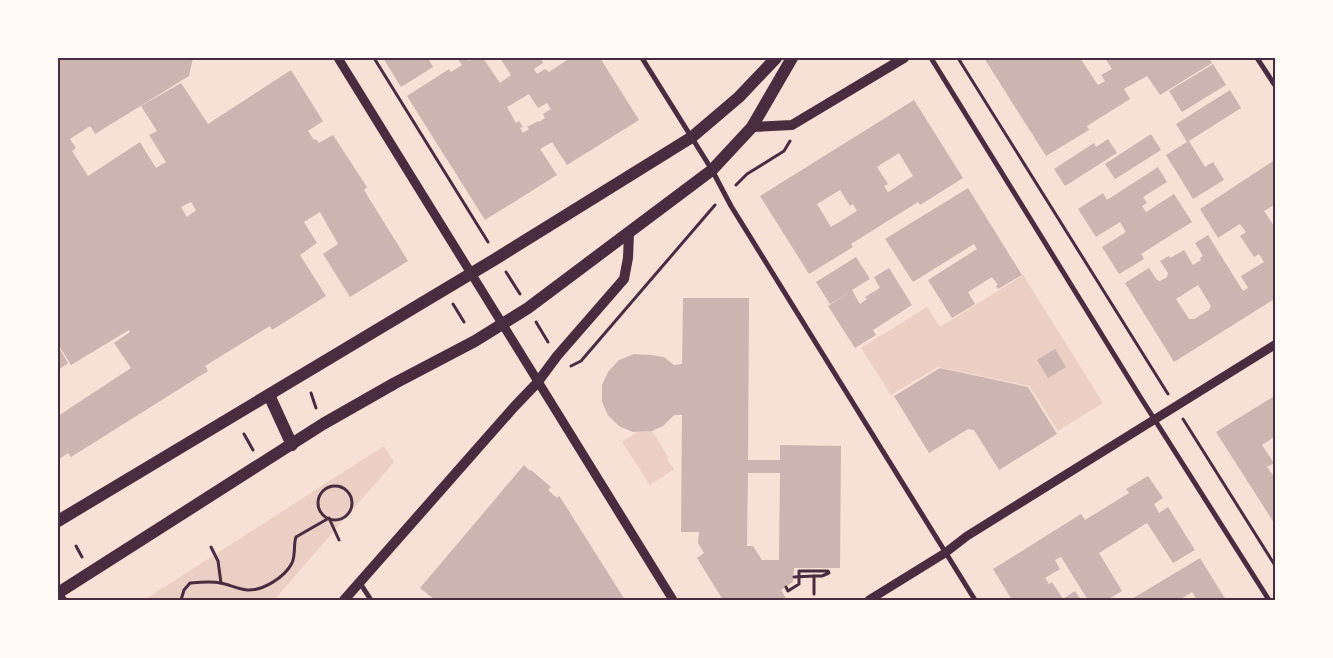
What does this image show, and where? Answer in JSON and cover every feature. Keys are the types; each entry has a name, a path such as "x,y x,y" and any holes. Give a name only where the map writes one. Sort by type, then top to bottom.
{"main road":[{"path":"58,521 470,274 692,137 739,96 776,58"},
{"path":"60,594 292,444 394,383 475,341 528,308 712,170 752,127 792,58"},
{"path":"752,127 792,125 805,119 904,58"},
{"path":"344,600 537,383 557,356 624,279 628,258 629,233"},
{"path":"268,395 292,444"}],"street":[{"path":"338,58 537,383 673,600"},
{"path":"642,58 712,170 731,206 975,600"},
{"path":"931,58 1269,600"},
{"path":"1257,58 1276,86"},
{"path":"869,600 945,553 967,536 1276,344"},
{"path":"360,583 371,600"}],"path":[{"path":"374,58 488,242"},
{"path":"958,58 1276,566"},
{"path":"565,369 580,361 707,213 747,174 784,152 805,119"},
{"path":"505,271 521,297"},
{"path":"453,304 464,322"},
{"path":"538,326 550,345"},
{"path":"181,600 184,590 190,583 221,583 250,590 259,588 277,579 286,572 292,563 296,537 329,518 340,519 346,516 352,506 349,494 340,487 329,487 324,490 318,500 321,511 329,518 339,540"},
{"path":"211,548 218,561 221,583"},
{"path":"786,587 788,591 799,584 799,576 799,570 828,570 829,573 822,576 799,576 794,577"},
{"path":"814,576 814,594"}],"shaded area":[{"path":"1023,275 1103,403 1058,431 1029,386 938,367 891,395 861,348 927,307 940,327"},
{"path":"652,431 674,469 650,485 622,442 637,432"},
{"path":"384,446 394,462 274,600 144,600"}],"building":[{"path":"58,58 193,58 189,76 95,134 90,126 70,139 76,148 72,151 88,176 140,142 156,168 166,162 149,135 157,131 141,106 181,83 208,124 291,70 323,121 308,131 314,140 316,139 319,143 333,135 367,187 364,190 408,261 350,297 323,254 338,244 320,212 304,222 317,243 300,255 326,296 272,330 270,326 205,366 208,371 71,457 68,453 58,460 58,416 131,368 114,343 130,332 129,330 71,365 58,344","holes":["191,202 196,210 187,217 181,207"]},
{"path":"383,58 428,58 433,67 401,87"},
{"path":"457,58 467,58 469,61 474,58 483,58 500,83 511,75 500,58 541,58 543,63 534,69 537,74 545,69 549,72 570,58 600,58 639,120 567,165 552,142 540,149 557,175 485,220 407,96 449,69 451,72 462,65","holes":["529,94 538,108 547,103 551,109 543,114 545,118 527,127 529,129 523,133 520,128 523,127 519,121 516,123 507,107"]},
{"path":"984,58 1080,58 1098,85 1105,81 1101,75 1112,69 1105,58 1209,58 1212,63 1160,95 1147,76 1124,89 1130,99 1087,126 1089,130 1046,156"},
{"path":"1213,64 1226,85 1182,112 1169,91"},
{"path":"1230,90 1241,108 1189,141 1205,167 1213,162 1224,180 1193,199 1166,155 1187,142 1176,124"},
{"path":"914,100 963,178 920,205 918,202 851,244 853,247 809,274 760,196","holes":["899,153 913,176 888,192 884,186 888,184 877,167","840,190 850,206 853,204 857,211 831,227 817,204"]},
{"path":"1151,134 1161,150 1115,179 1105,164"},
{"path":"1108,139 1117,153 1065,186 1054,169 1094,143 1096,147"},
{"path":"1276,159 1276,204 1264,211 1276,229 1276,298 1174,362 1125,283 1149,268 1157,280 1160,281 1167,277 1168,273 1160,261 1184,250 1193,265 1201,260 1200,258 1203,256 1195,243 1208,235 1243,291 1248,288 1241,276 1264,262 1259,254 1254,257 1240,236 1246,232 1240,224 1218,238 1200,209","holes":["1198,285 1211,306 1209,310 1194,319 1189,319 1176,299"]},
{"path":"1158,167 1167,182 1143,197 1147,203 1142,206 1146,212 1174,194 1192,222 1141,254 1144,259 1119,274 1102,247 1126,232 1120,222 1096,237 1078,209 1103,193 1107,200"},
{"path":"968,188 1022,275 998,289 996,286 998,285 992,277 968,292 975,304 952,318 928,280 977,249 974,244 913,282 885,239"},
{"path":"856,257 870,279 852,290 860,304 867,299 865,297 880,288 874,277 889,268 912,305 873,330 876,335 855,348 828,306 850,292 830,304 816,282"},
{"path":"683,298 749,298 748,460 780,460 780,445 841,446 840,568 794,568 793,582 781,590 787,600 723,600 697,558 704,553 698,543 699,532 681,532 682,415 674,415 663,426 652,431 633,432 619,426 608,415 602,402 602,385 608,372 619,360 634,354 651,355 664,357 674,365 682,364","holes":["748,473 780,473 779,560 762,560 753,546 747,546"]},
{"path":"58,346 68,363 58,370"},
{"path":"1055,349 1066,367 1048,378 1037,360"},
{"path":"940,368 1028,387 1057,434 999,470 974,430 968,429 929,453 894,396"},
{"path":"1276,395 1276,436 1262,445 1274,463 1267,467 1276,479 1276,526 1216,432"},
{"path":"524,465 551,487 548,490 557,498 560,497 625,600 435,600 420,588"},
{"path":"1148,476 1163,498 1154,504 1159,513 1168,507 1195,550 1173,563 1147,523 1099,553 1122,591 1107,600 1088,600 1061,557 1055,560 1060,569 1045,578 1049,584 1052,582 1063,599 1075,591 1081,600 1012,600 993,569 1081,514 1085,520 1129,493 1126,489"},
{"path":"1200,558 1226,600 1197,600 1192,592 1179,600 1130,600"}]}
